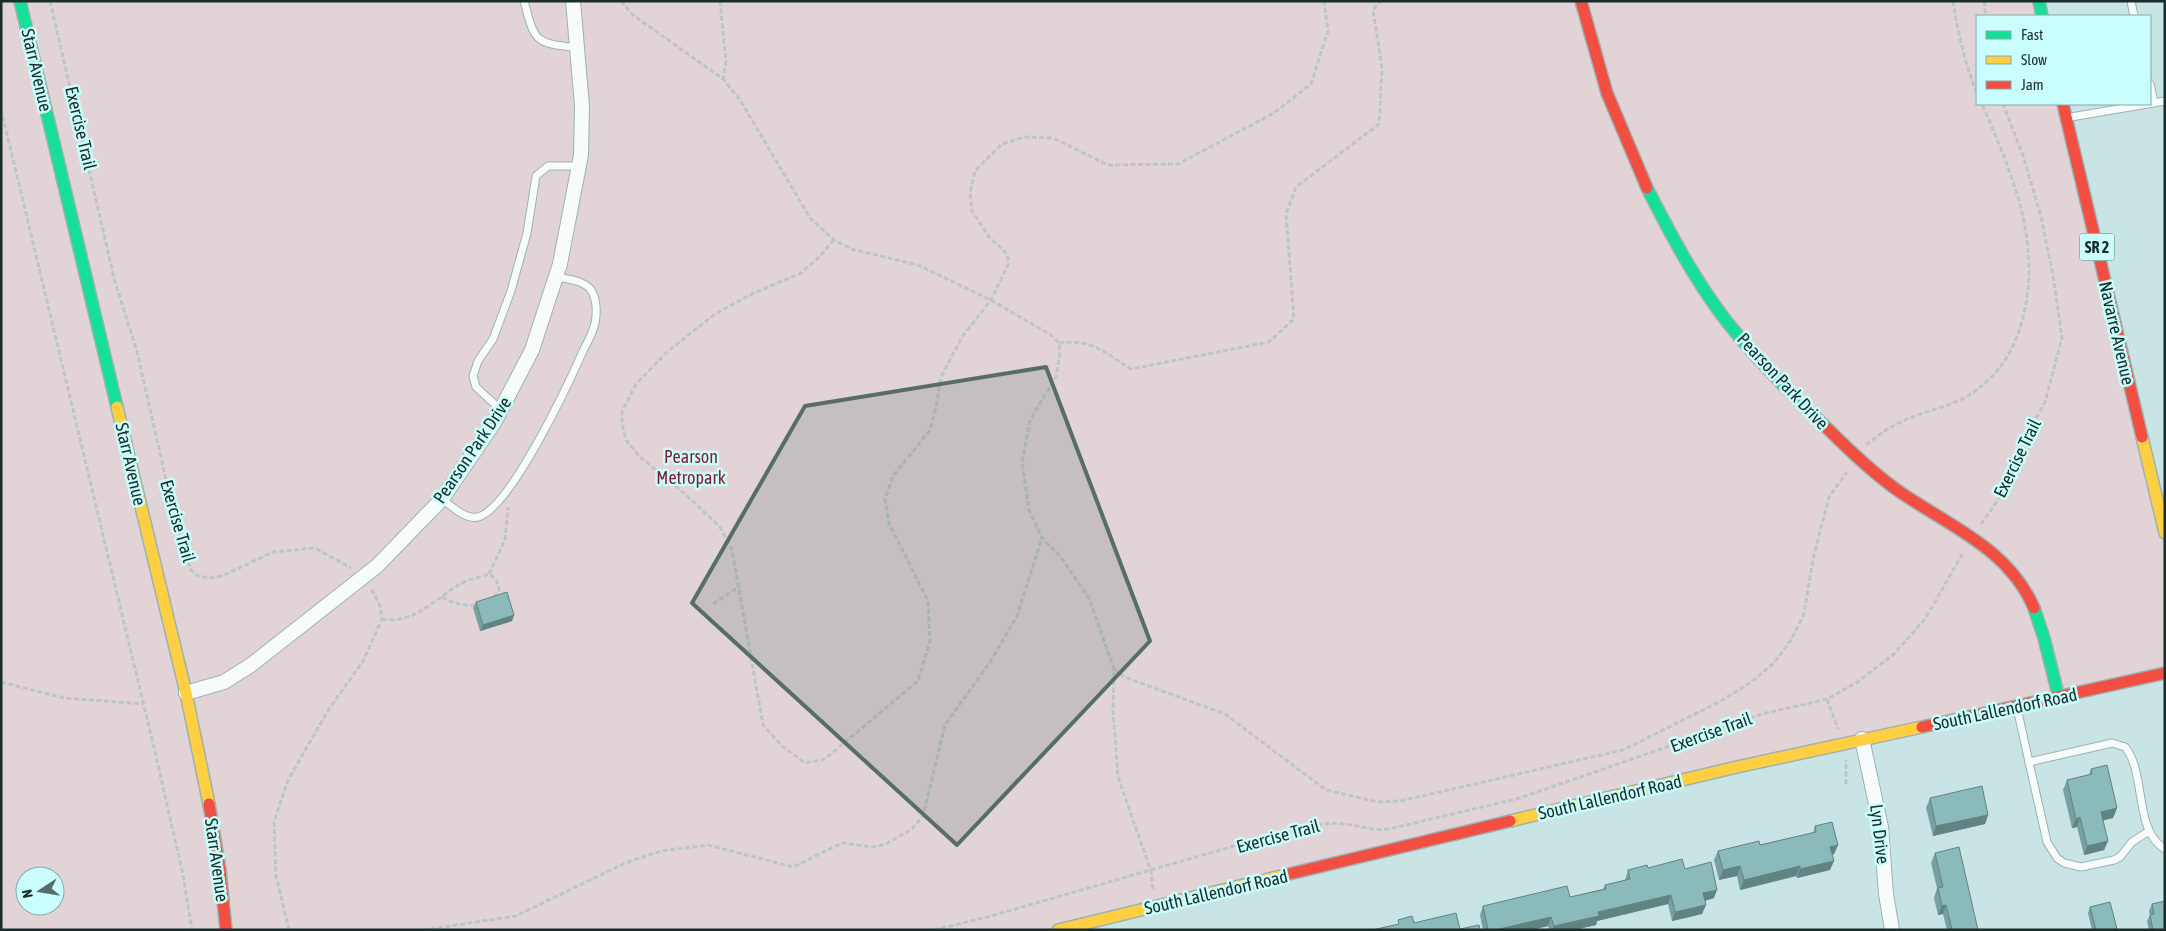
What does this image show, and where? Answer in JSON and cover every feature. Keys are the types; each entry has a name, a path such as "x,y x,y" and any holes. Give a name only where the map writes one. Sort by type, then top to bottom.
{"main road":[{"name":"Starr Avenue","path":"20,1 204,771 220,868 226,930"},
{"name":"Pearson Park Drive","path":"1581,1 1587,29 1631,154 1660,213 1689,264 1728,321 1779,380 1856,457 1924,508 2001,560 2020,580 2027,592 2036,617 2059,698"},
{"path":"2039,1 2042,15"},
{"name":"Navarre Avenue","path":"2063,105 2165,533"},
{"name":"South Lallendorf Road","path":"1058,930 1862,739 2059,698 2165,673"}],"street":[{"name":"Pearson Park Drive","path":"186,693 224,682 252,664 377,566 442,498 501,410 532,350 556,277 581,155 582,106 573,1"},
{"name":"Lyn Drive","path":"1862,739 1881,827 1886,894 1892,930"}],"lane":[{"path":"524,1 530,24 537,37 544,43 578,48"},
{"path":"2131,1 2134,15"},
{"path":"2151,89 2154,103"},
{"path":"2151,104 2165,101"},
{"path":"2066,118 2142,105"},
{"path":"501,410 476,387 473,376 478,361 493,339 512,291 527,233 536,176 542,169 548,166 579,166"},
{"path":"442,498 462,514 476,518 484,515 495,506 519,473 566,390 594,325 596,307 592,291 588,287 556,277"},
{"path":"2017,707 2047,842 2057,858 2064,863 2081,868 2114,860 2120,857 2132,842 2149,831"},
{"path":"2029,762 2112,743 2122,745 2128,751 2133,762 2149,831 2155,841 2165,849"}],"path":[{"name":"Exercise Trail","path":"50,1 114,278 137,352 175,519 191,570 198,576 210,578 222,576 273,552 315,548 345,564 362,578 373,592 380,606 382,619"},
{"path":"620,1 633,15 722,79 740,100 810,218 834,240 851,249 918,264 991,300 1051,335 1059,343 1060,353 1056,377 1030,420 1022,462 1029,510 1042,538 1060,556 1090,598 1114,669 1113,710 1118,777 1151,871 1155,906"},
{"path":"720,1 726,62 722,79"},
{"path":"834,240 818,258 800,273 752,294 715,314 674,347 636,384 622,412 622,424 626,440 640,457 720,527 732,550 763,725 782,746 805,763 825,759 918,680 930,641 928,601 889,523 886,499 893,476 930,430 941,376 962,337 991,300 1009,263 1006,254 979,224 972,211 970,193 975,171 1002,144 1024,137 1053,138 1108,165 1178,164 1274,113 1311,84 1328,31 1324,1"},
{"path":"1059,343 1075,341 1090,344 1131,369 1269,342 1294,319 1286,214 1296,187 1379,124 1382,68 1373,10 1381,1"},
{"path":"1953,1 1959,34 1976,90"},
{"path":"1984,1 1986,15"},
{"path":"1114,669 1124,677 1225,714 1326,790 1378,802 1400,801 1623,750 1719,702 1750,683 1774,662 1792,640 1804,614 1813,559 1829,498 1856,457 1864,447 1882,432 1904,420 1973,393 2006,361 2020,330 2029,290 2029,242 2010,168 1982,105"},
{"name":"Exercise Trail","path":"934,930 1151,871 1293,829 1324,823 1381,830 1389,829 1520,798 1762,714 1827,700 1856,683 1894,654 1925,619 1971,538 2000,497 2020,446 2044,402 2062,338 2053,275 2041,217 2024,158 2003,105"},
{"path":"1,109 144,704 183,875 192,930"},
{"path":"289,930 276,876 274,822 288,780 329,709 364,661 382,619 391,621 418,613 467,581 489,574 505,540 509,515 507,489"},
{"path":"423,930 516,916 625,864 661,850 708,845 793,867 842,843 873,848 886,844 912,829 923,816 944,725 990,662 1017,616 1042,538"},
{"path":"489,574 496,578 499,585 499,592 490,600"},
{"path":"713,604 739,587"},
{"path":"442,598 465,606 484,602"},
{"path":"1,682 64,698 144,704"}],"highlighted area":[{"path":"1046,367 1150,641 957,845 692,603 805,406"}],"green space":[{"name":"Pearson Metropark","path":"1,1 2039,1 2042,15 1976,15 1976,105 2063,105 2165,533 2165,673 1058,930 1,930"}],"building":[{"path":"507,592 514,615 483,625 476,602"},
{"path":"2107,765 2117,808 2101,812 2108,841 2087,846 2080,817 2076,819 2067,780 2092,774 2091,769"},
{"path":"1982,786 1988,815 1936,826 1930,798"},
{"path":"1832,822 1838,845 1830,847 1834,861 1800,869 1800,866 1744,880 1740,866 1723,870 1718,851 1759,841 1760,845 1816,832 1815,826"},
{"path":"1959,847 1978,930 1952,930 1946,905 1942,906 1938,888 1943,887 1935,853"},
{"path":"1682,859 1685,869 1711,862 1717,890 1703,893 1706,905 1675,912 1671,895 1598,912 1599,916 1554,926 1551,917 1488,930 1483,906 1567,886 1570,897 1606,889 1605,885 1630,879 1628,870 1647,865 1648,868"},
{"path":"2165,901 2165,930 2153,930 2150,915 2154,914 2152,904"},
{"path":"2110,902 2117,929 2096,930 2090,907"},
{"path":"1456,913 1460,929 1479,925 1480,930 1372,930 1399,924 1398,920 1412,916 1414,923"}],"traffic: fast":[{"path":"20,1 117,407"},
{"path":"2039,1 2042,15"},
{"path":"1647,188 1672,236 1721,314 1745,344 1828,429"},
{"path":"2034,608 2044,638 2059,698"}],"traffic: slow":[{"path":"117,407 186,693 209,804"},
{"path":"2142,437 2165,533"},
{"path":"1510,821 1737,767 1922,727"},
{"path":"1058,930 1285,875"}],"traffic: jam":[{"path":"1581,1 1607,93 1647,188"},
{"path":"2063,105 2142,437"},
{"path":"1828,429 1890,485 1977,541 1994,555 2010,570 2034,608"},
{"path":"1922,727 2165,673"},
{"path":"209,804 220,870 226,930"},
{"path":"1285,875 1510,821"}]}
